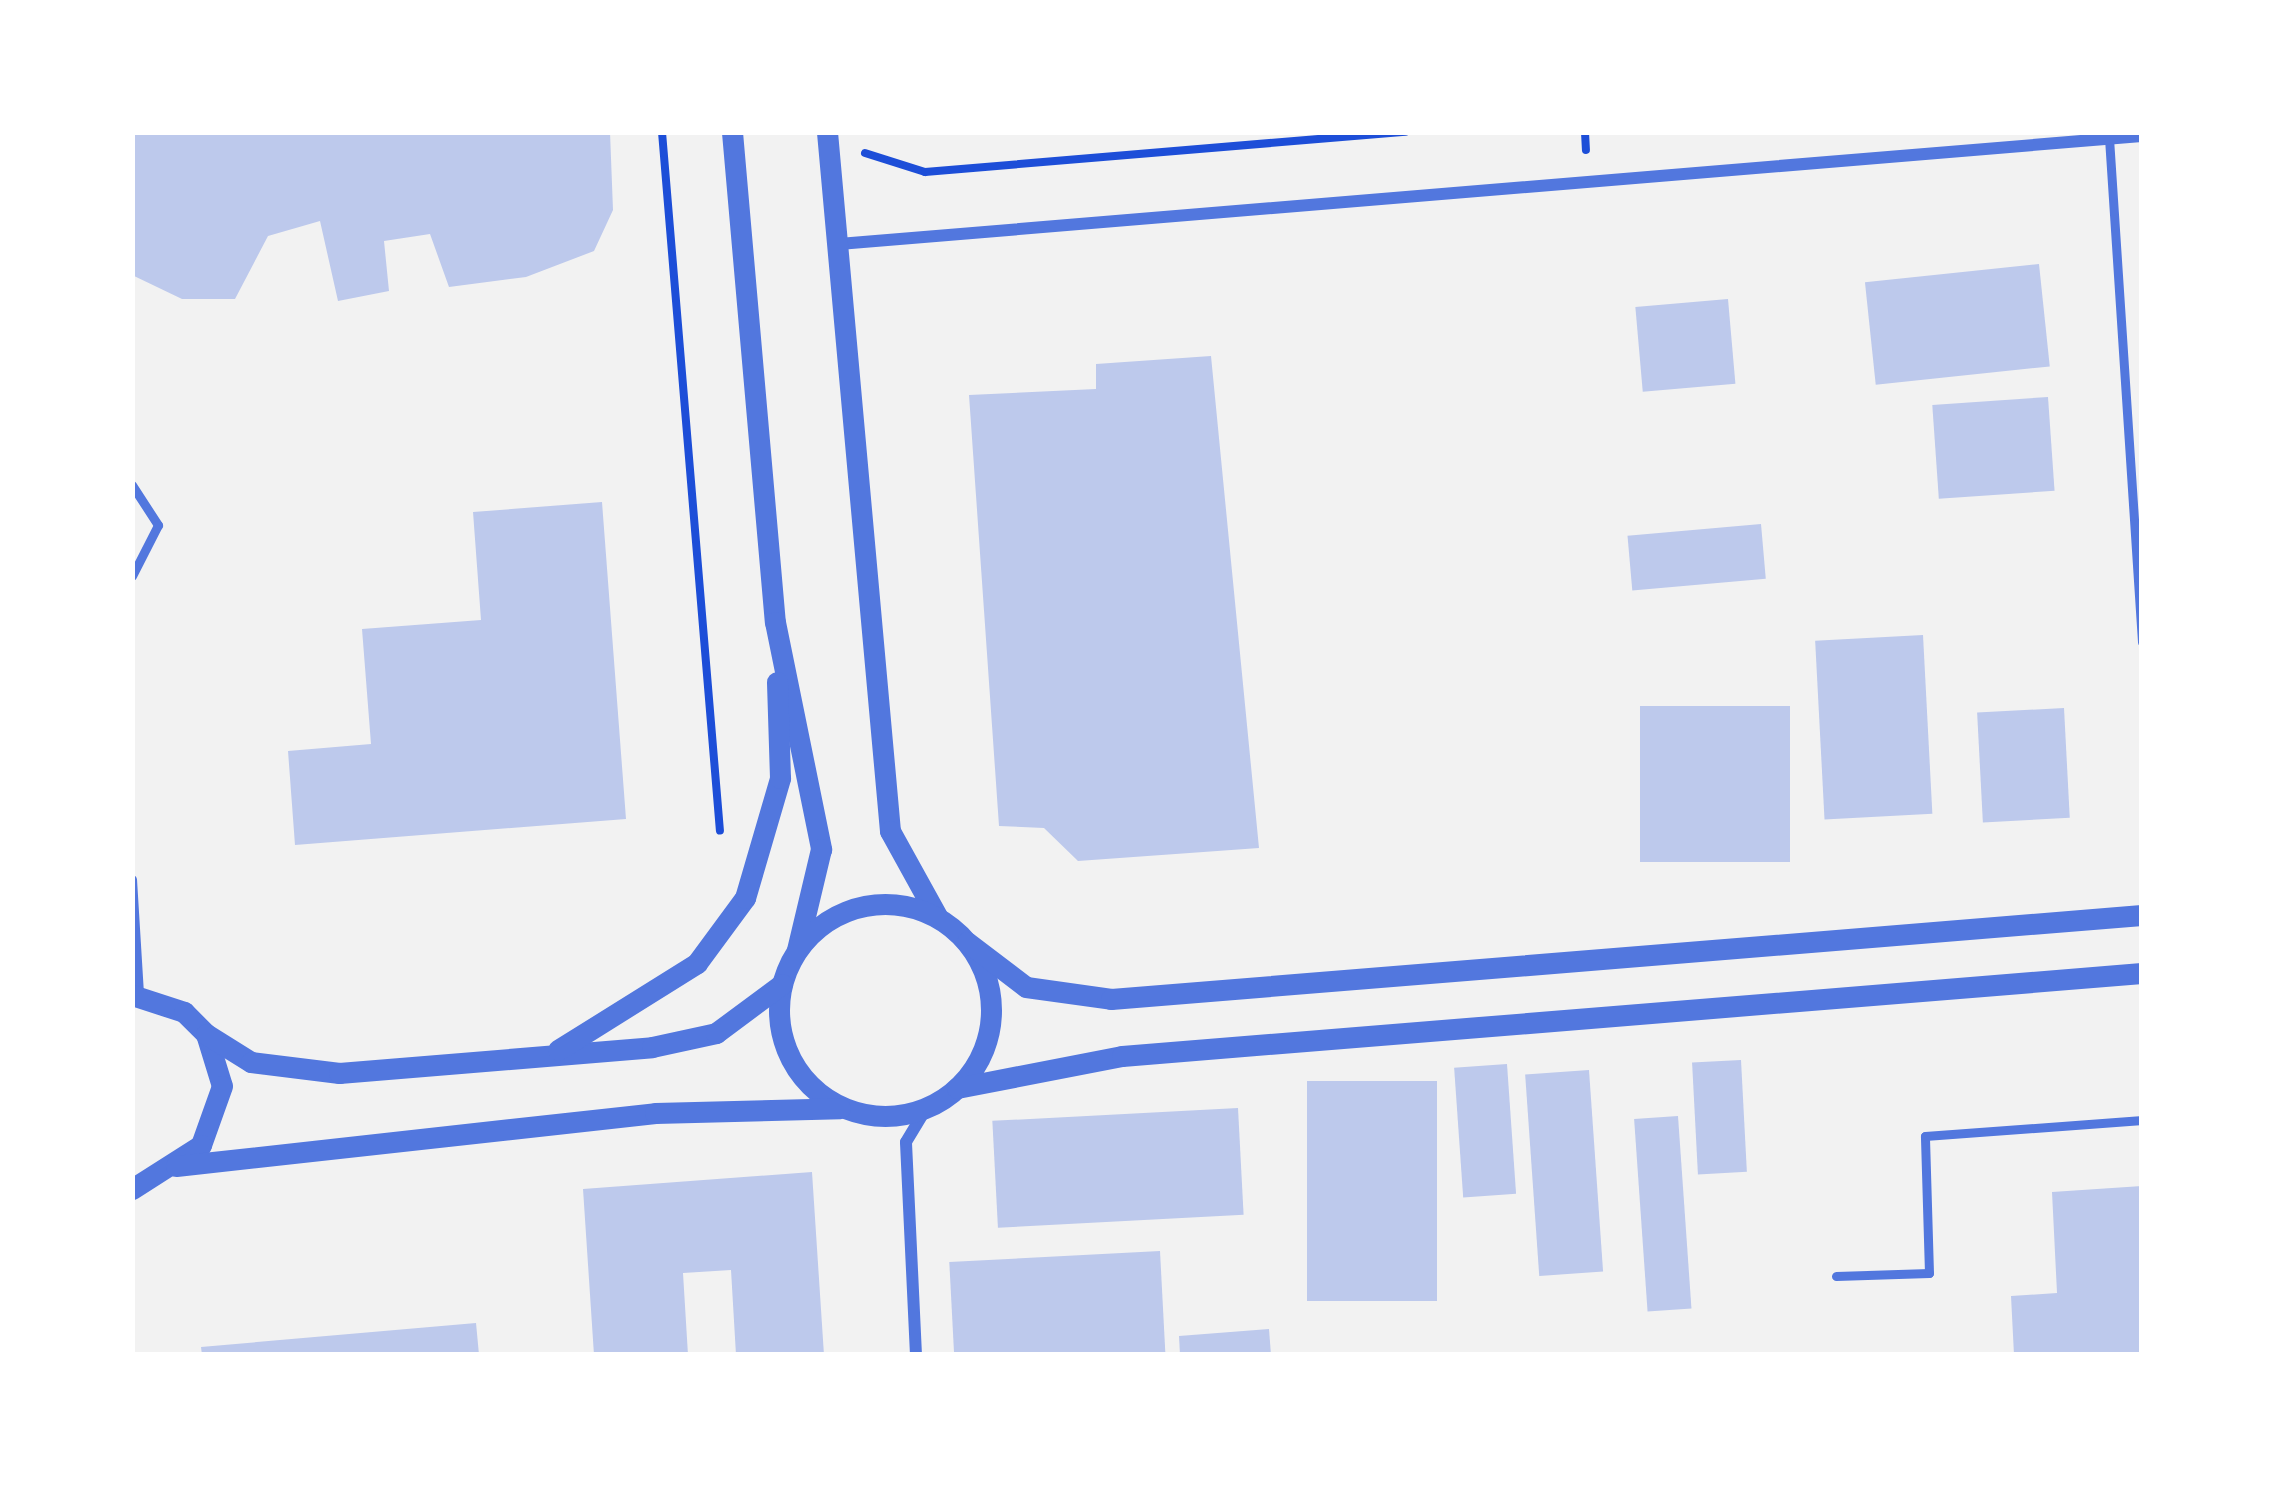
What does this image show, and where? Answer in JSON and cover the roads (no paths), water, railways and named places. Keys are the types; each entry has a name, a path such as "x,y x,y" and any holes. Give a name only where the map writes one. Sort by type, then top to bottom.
{"street":[{"path":"549,1054 698,963 745,898 780,778 775,622 732,132"},
{"path":"827,136 890,832 938,918 1025,987 1111,999 2142,915"},
{"path":"839,244 2142,136"},
{"path":"775,622 821,849 797,950 782,984 783,1043 840,1108"},
{"path":"797,950 861,907 938,918"},
{"path":"957,1088 989,1033 991,1000 967,942"},
{"path":"132,1189 176,1166 655,1113 840,1108 883,1117 926,1109 957,1088 1122,1056 2142,973"},
{"path":"136,994 206,1034 289,1071 549,1054 716,1033 782,984"},
{"path":"176,1166 216,1118 222,1086 206,1034"},
{"path":"916,1355 904,1201 907,1142 926,1109"}],"lane":[{"path":"2109,138 2142,642"},
{"path":"132,484 158,525 132,576"},
{"path":"132,879 136,994"},
{"path":"1837,1276 1930,1273 1924,1136 2142,1120"}]}
